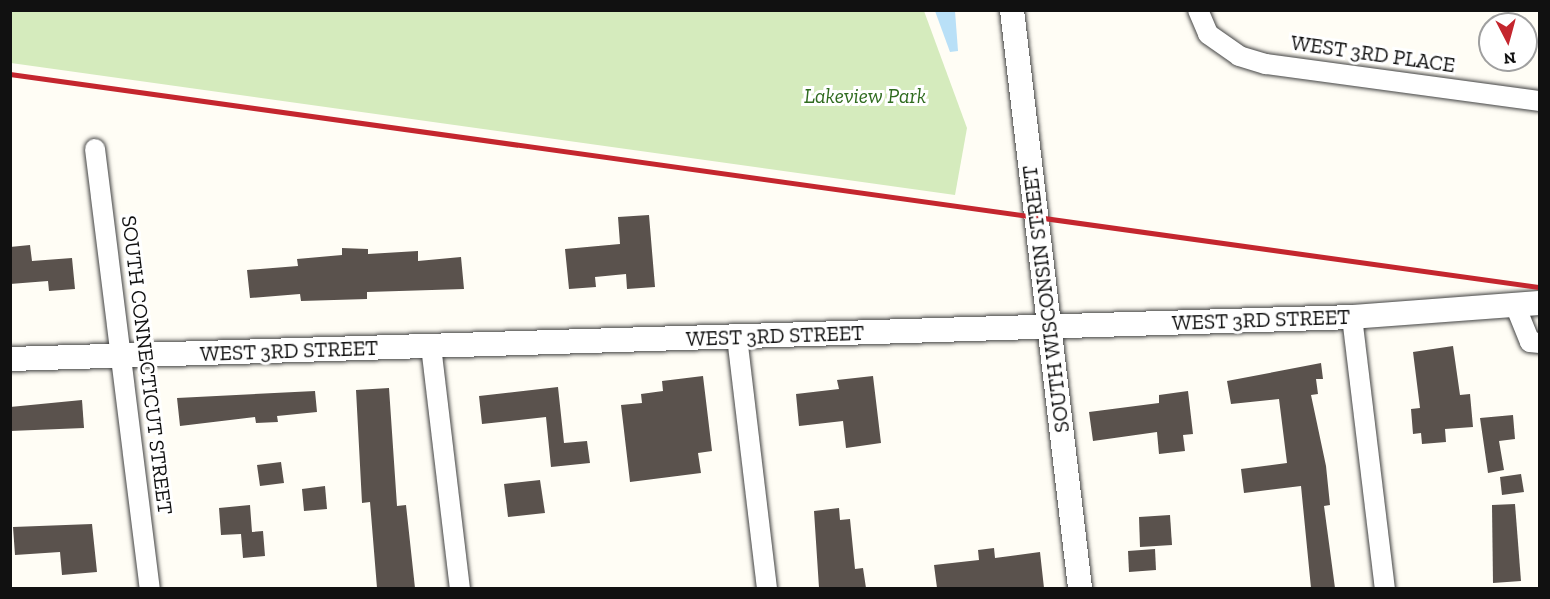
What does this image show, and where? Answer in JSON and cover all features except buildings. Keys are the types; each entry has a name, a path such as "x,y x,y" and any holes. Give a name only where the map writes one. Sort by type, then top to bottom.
{"street":[{"name":"SOUTH WISCONSIN STREET","path":"1012,10 1080,588"},
{"name":"WEST 3RD PLACE","path":"1198,10 1208,34 1239,56 1266,64 1539,101"},
{"name":"SOUTH CONNECTICUT STREET","path":"95,148 123,355 150,588"},
{"name":"WEST 3RD STREET","path":"10,359 1352,317 1539,303"},
{"path":"1515,305 1530,342 1539,344"},
{"path":"1352,317 1384,588"},
{"path":"737,337 767,588"},
{"path":"431,346 460,588"}],"green space":[{"name":"Lakeview Park","path":"11,11 924,11 967,128 955,195 11,63"}],"water":[{"path":"935,11 955,11 958,51 950,52"}],"railway":[{"path":"10,74 1540,287"}]}
